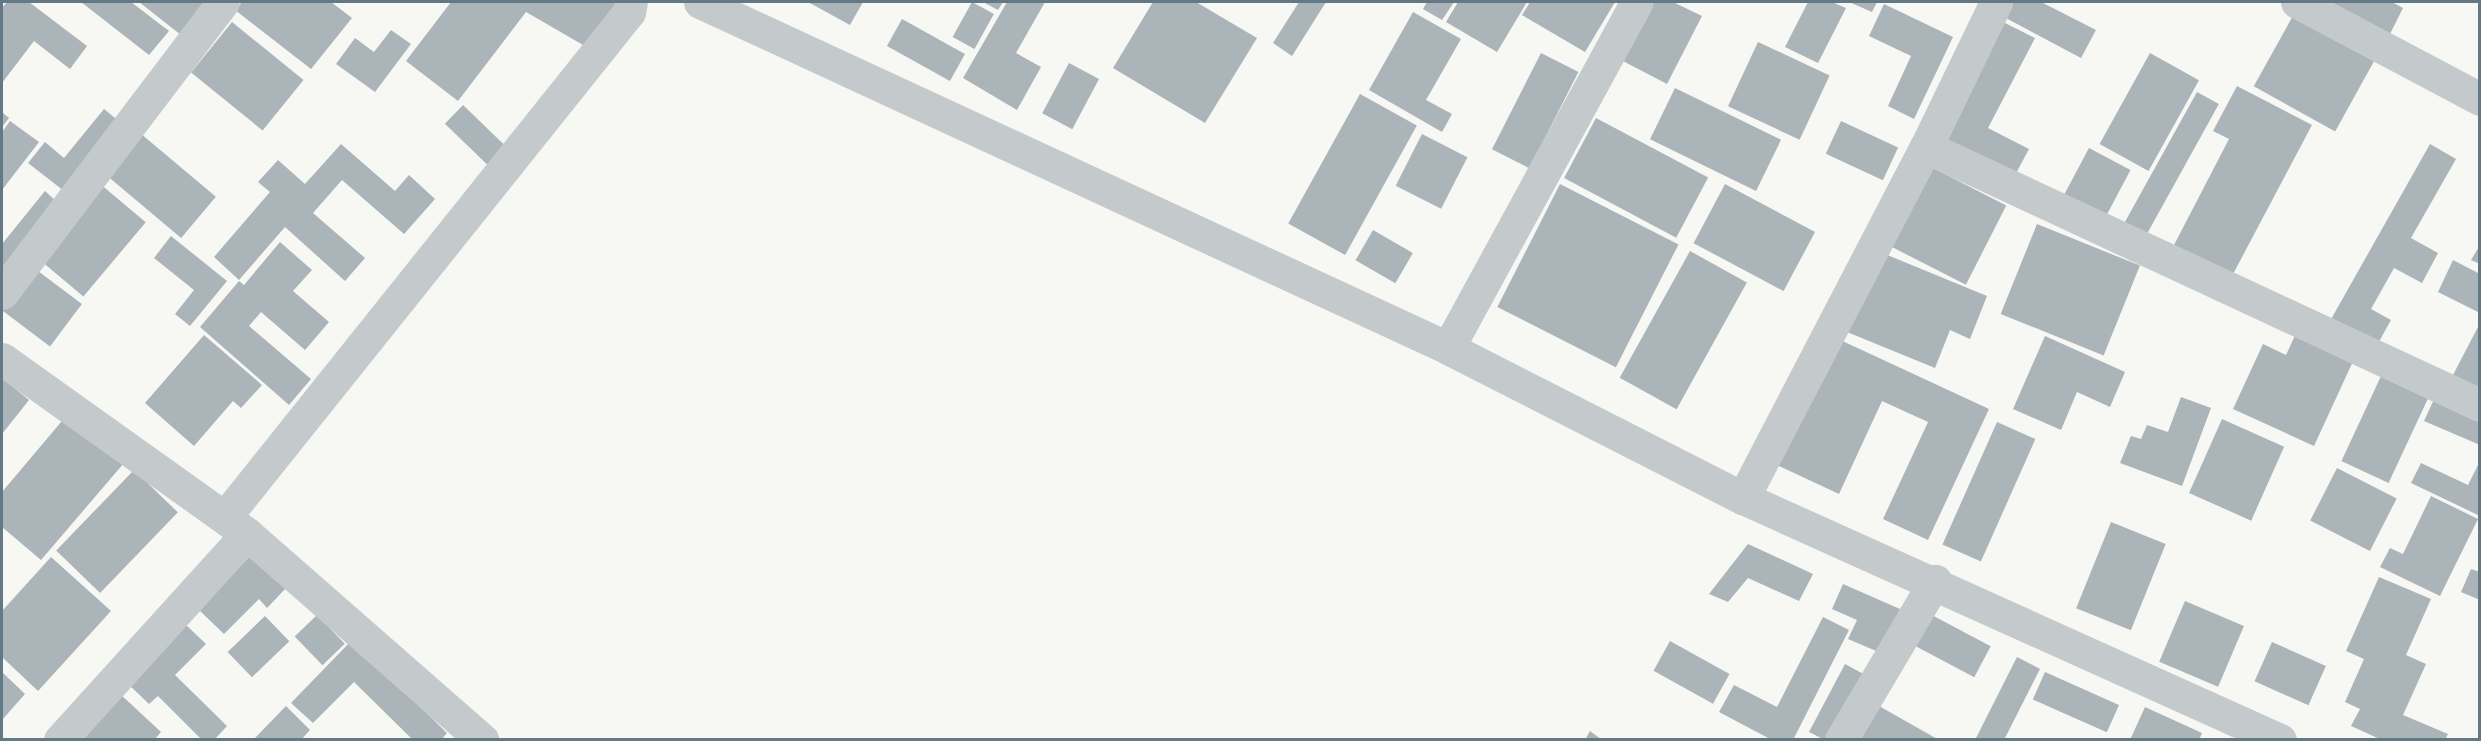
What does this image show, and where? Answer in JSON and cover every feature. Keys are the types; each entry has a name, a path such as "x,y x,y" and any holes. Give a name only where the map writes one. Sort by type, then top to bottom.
{"street":[{"path":"2,293 223,2"},
{"path":"60,740 236,526 629,12 631,2"},
{"path":"700,2 1448,348 1743,498 1935,581 2280,740"},
{"path":"1448,348 1637,2"},
{"path":"1743,498 1926,147 1996,2"},
{"path":"2297,2 2480,99"},
{"path":"1926,147 2480,405"},
{"path":"2,359 236,526 472,737"},
{"path":"1841,740 1935,581"}],"building":[{"path":"7,2 29,2 87,46 70,69 34,41 2,83 2,8"},
{"path":"81,2 131,2 169,31 149,55"},
{"path":"139,2 207,2 181,35"},
{"path":"242,2 331,2 352,18 311,69 235,10"},
{"path":"451,2 617,2 590,49 526,12 458,101 406,61"},
{"path":"808,2 863,2 850,25"},
{"path":"972,2 994,14 974,49 953,37"},
{"path":"983,2 1003,2 998,10"},
{"path":"1007,2 1045,2 1016,53 1041,67 1017,110 963,78"},
{"path":"1153,2 1196,2 1257,38 1205,123 1113,68"},
{"path":"1299,2 1326,2 1292,56 1273,43"},
{"path":"1427,2 1454,2 1442,20 1423,9"},
{"path":"1458,2 1527,2 1497,52 1446,22"},
{"path":"1530,2 1615,2 1585,52 1522,15"},
{"path":"1651,2 1673,2 1702,16 1667,84 1621,60"},
{"path":"1808,2 1832,2 1846,8 1818,63 1785,47"},
{"path":"1849,2 1877,2 1872,12"},
{"path":"2012,2 2041,2 2096,30 2081,58 2004,17"},
{"path":"2330,2 2392,2 2403,8 2387,40"},
{"path":"1884,4 1953,37 1914,119 1888,106 1911,56 1869,36"},
{"path":"1413,12 1461,39 1426,100 1452,114 1442,132 1369,90"},
{"path":"2295,12 2376,57 2335,131 2254,86"},
{"path":"902,19 965,54 950,81 887,46"},
{"path":"232,22 303,80 263,130 191,73"},
{"path":"2003,22 2035,38 1988,128 2029,149 2014,177 1941,138"},
{"path":"391,30 411,44 375,92 336,64 355,38 374,52"},
{"path":"1758,42 1830,75 1800,140 1728,106"},
{"path":"1541,53 1578,72 1529,168 1492,149"},
{"path":"2150,53 2199,80 2149,171 2100,144"},
{"path":"1069,63 1099,79 1072,129 1042,113"},
{"path":"2237,86 2312,125 2232,276 2174,245 2229,139 2213,131"},
{"path":"1675,88 1781,140 1756,191 1650,139"},
{"path":"2197,92 2219,104 2147,234 2125,222"},
{"path":"1360,94 1417,126 1345,255 1288,223"},
{"path":"463,105 505,146 487,165 445,124"},
{"path":"104,109 120,122 64,191 28,163 45,142 64,158"},
{"path":"2,112 9,118 2,127"},
{"path":"1596,118 1708,178 1676,238 1564,178"},
{"path":"10,121 39,142 2,190 2,132"},
{"path":"1841,121 1898,148 1883,180 1826,154"},
{"path":"140,133 216,197 181,238 105,174"},
{"path":"1422,134 1467,157 1441,209 1396,186"},
{"path":"341,144 395,191 409,175 435,199 404,234 342,180 313,213 365,258 345,281 285,227 239,280 214,257 270,192 258,182 278,160 305,184"},
{"path":"2430,144 2456,159 2411,238 2438,253 2422,283 2394,268 2371,309 2391,320 2376,347 2330,321"},
{"path":"2089,148 2130,170 2104,220 2062,198"},
{"path":"1927,165 2006,205 1966,285 1887,244"},
{"path":"99,183 146,222 83,297 37,257"},
{"path":"1560,184 1679,244 1616,367 1497,307"},
{"path":"1725,184 1815,232 1784,291 1694,243"},
{"path":"45,191 58,203 2,271 2,244"},
{"path":"2037,224 2140,266 2104,356 2001,314"},
{"path":"1373,230 1413,253 1395,283 1356,260"},
{"path":"171,236 227,281 190,326 175,314 194,290 154,258"},
{"path":"280,242 312,270 293,291 329,322 305,350 261,312 249,326 311,379 289,405 200,327 239,281 244,285"},
{"path":"2480,245 2480,264 2471,260"},
{"path":"1690,251 1747,283 1677,409 1620,378"},
{"path":"1880,252 1987,296 1970,339 1950,330 1935,368 1847,332"},
{"path":"2453,260 2480,274 2480,313 2438,292"},
{"path":"30,265 82,304 50,346 2,310 2,302"},
{"path":"2480,323 2480,388 2453,375"},
{"path":"2297,331 2355,357 2314,446 2233,409 2263,344 2286,355"},
{"path":"204,335 262,385 241,408 233,401 194,446 145,403"},
{"path":"2045,336 2125,372 2110,407 2077,392 2061,430 2013,409"},
{"path":"1836,338 1989,409 1928,540 1883,519 1928,422 1882,401 1839,494 1777,465"},
{"path":"2382,374 2429,396 2389,483 2341,461"},
{"path":"2,378 29,400 2,434"},
{"path":"2436,395 2480,415 2480,445 2424,421"},
{"path":"2181,397 2211,408 2182,486 2120,463 2131,436 2141,439 2147,425 2168,432"},
{"path":"67,415 124,463 41,560 2,527 2,492"},
{"path":"2222,419 2284,447 2251,521 2189,493"},
{"path":"1997,422 2035,439 1981,561 1942,544"},
{"path":"2480,461 2480,516 2411,483 2421,463 2468,485"},
{"path":"2337,468 2397,498 2370,551 2310,521"},
{"path":"134,470 178,512 100,593 56,551"},
{"path":"2431,496 2478,519 2440,596 2380,567 2390,548 2403,554"},
{"path":"2111,522 2166,544 2131,630 2076,608"},
{"path":"1748,544 1813,574 1799,601 1748,578 1728,602 1709,594"},
{"path":"252,554 286,588 267,608 259,599 224,634 198,609"},
{"path":"51,557 111,611 38,691 2,657 2,611"},
{"path":"2471,569 2480,572 2480,600 2461,592"},
{"path":"2379,577 2431,599 2406,655 2426,664 2403,715 2448,734 2445,740 2382,740 2351,726 2360,709 2345,702 2364,659 2346,651"},
{"path":"1843,584 1900,609 1881,653 1848,639 1857,620 1832,609"},
{"path":"2185,601 2244,626 2218,687 2159,662"},
{"path":"1928,613 1991,646 1974,677 1912,644"},
{"path":"317,615 345,644 322,665 295,637"},
{"path":"265,616 289,641 252,677 228,652"},
{"path":"1823,617 1849,630 1793,740 1772,740 1719,712 1734,685 1777,707"},
{"path":"185,624 206,644 175,675 227,726 214,740 202,740 158,696 149,704 127,683"},
{"path":"352,640 447,733 441,740 413,740 354,682 313,723 291,703"},
{"path":"1670,641 1729,674 1713,704 1654,671"},
{"path":"2272,642 2326,666 2308,705 2255,681"},
{"path":"2017,657 2040,669 2004,740 1975,740"},
{"path":"1845,664 1869,677 1825,740 1809,732"},
{"path":"2,672 25,694 2,720"},
{"path":"2045,672 2119,705 2107,732 2033,699"},
{"path":"119,693 161,732 154,740 76,740"},
{"path":"286,706 310,730 301,740 253,740"},
{"path":"1879,706 1939,740 1860,740"},
{"path":"2145,707 2202,733 2199,740 2130,740"},
{"path":"1590,731 1602,740 1585,740"}]}
